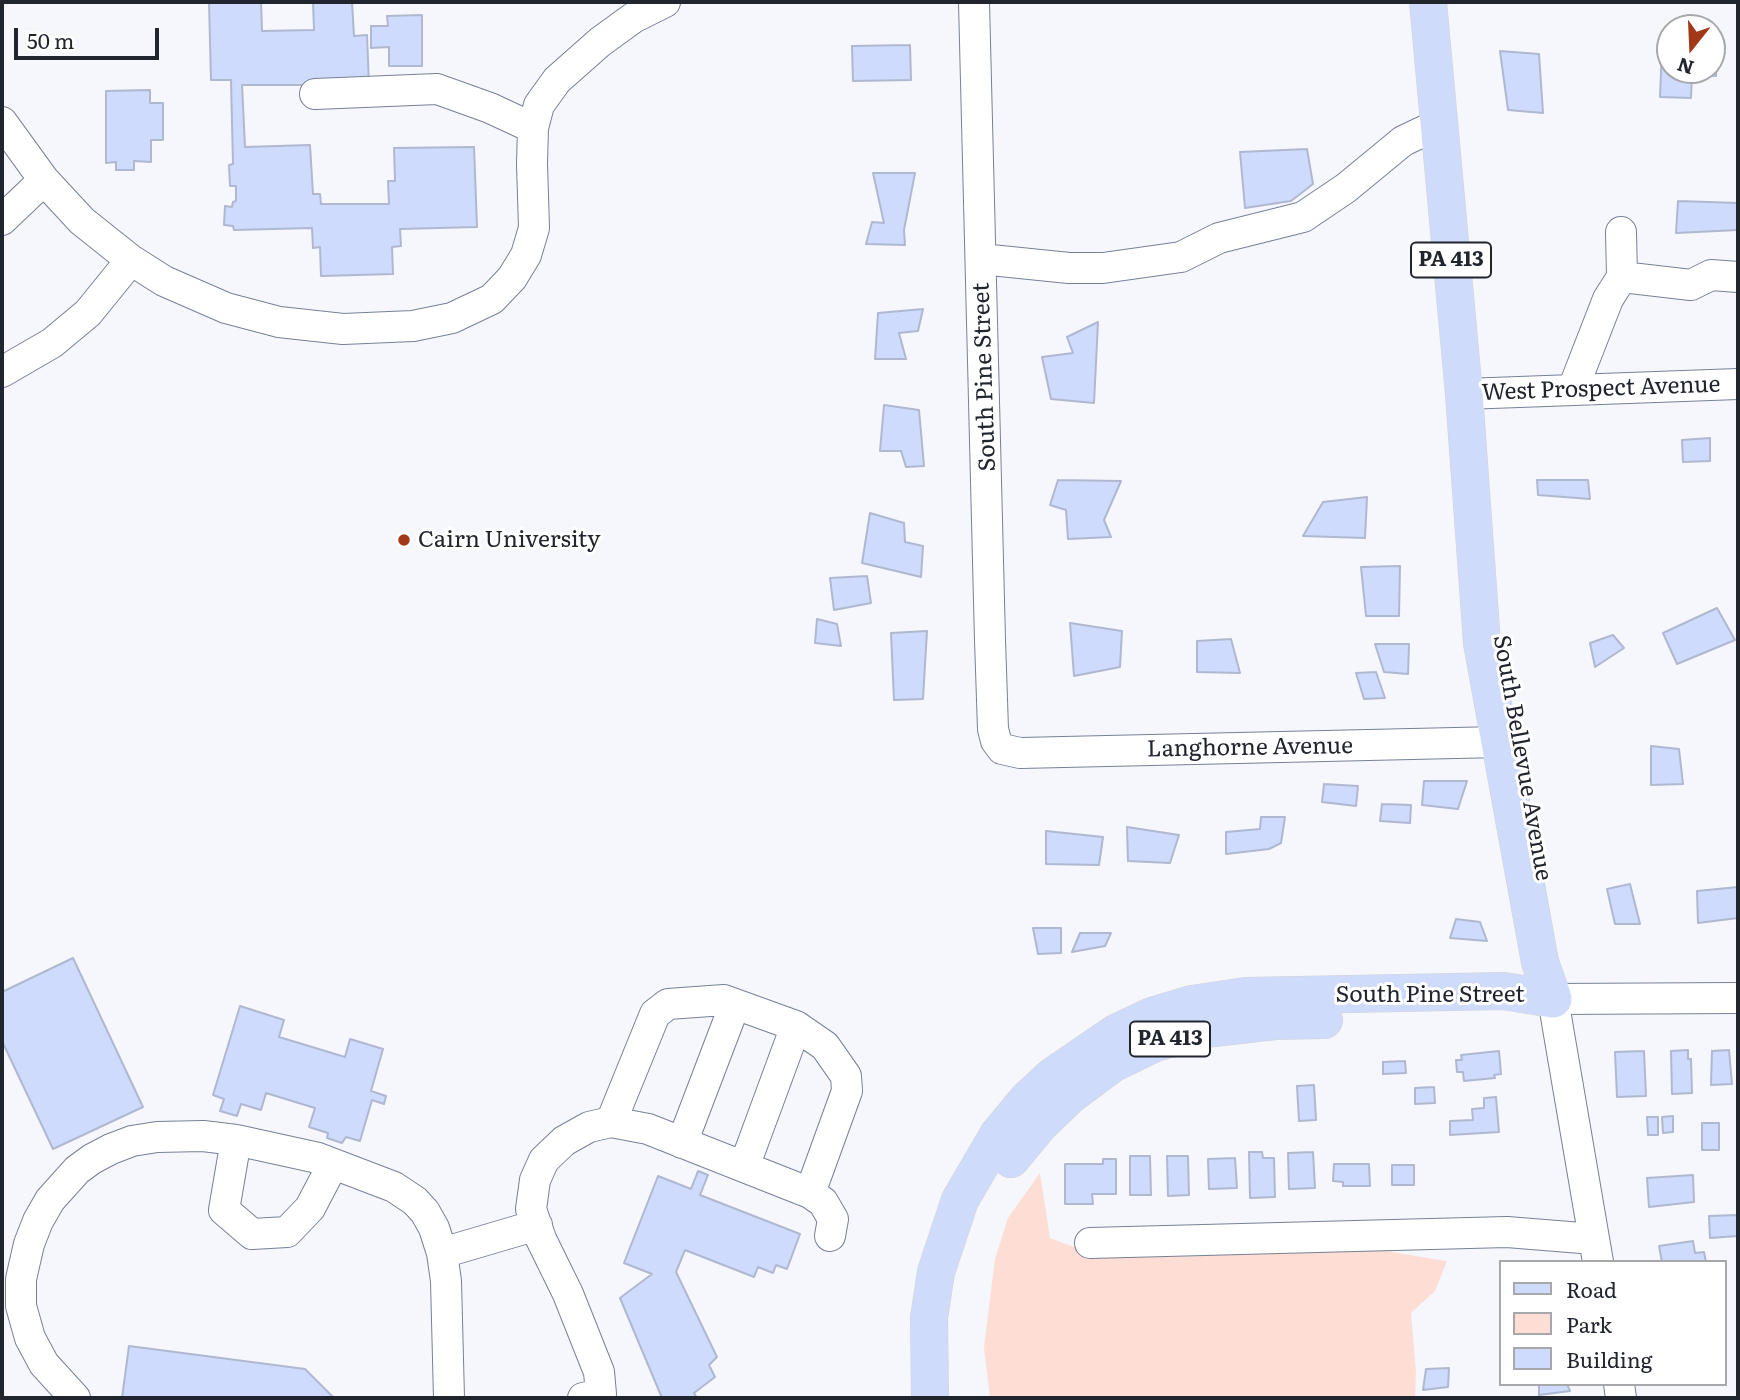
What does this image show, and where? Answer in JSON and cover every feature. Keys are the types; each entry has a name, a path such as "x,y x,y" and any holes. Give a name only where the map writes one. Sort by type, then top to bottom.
{"main road":[{"name":"South Bellevue Avenue","path":"1428,2 1464,394 1482,643 1540,962 1553,999"},
{"name":"South Bellevue Avenue","path":"1474,518 1503,649 1557,955 1553,999"},
{"name":"South Pine Street","path":"930,1398 929,1318 934,1283 960,1200 998,1135 1028,1098 1054,1076 1116,1033 1152,1016 1192,1004 1247,996 1504,991 1553,999"},
{"name":"South Pine Street","path":"955,1398 952,1332 958,1284 968,1242 980,1212 1008,1161 1040,1124 1069,1096 1112,1064 1155,1043 1205,1030 1275,1021 1507,1014 1553,999"}],"street":[{"path":"2,122 44,180 82,221 131,260 164,281 226,308 279,322 343,329 413,326 452,318 492,299 512,278 526,255 534,228 531,164 539,105 557,80 600,42 633,18 665,2"},
{"name":"South Pine Street","path":"974,2 993,729 996,741 1002,749"},
{"path":"316,94 437,89 490,108 534,128"},
{"path":"981,259 1069,268 1103,268 1181,257 1219,238 1303,217 1346,188 1403,141 1439,124"},
{"path":"2,220 44,180"},
{"path":"1573,389 1608,299 1622,277 1621,232"},
{"path":"2,372 52,343 88,313 131,260"},
{"path":"1622,277 1692,285 1711,275 1738,277"},
{"name":"West Prospect Avenue","path":"1464,394 1738,384"},
{"name":"Langhorne Avenue","path":"1002,749 1020,753 1499,742"},
{"path":"1553,999 1738,998"},
{"name":"South Bellevue Avenue","path":"1553,999 1596,1250"},
{"path":"611,1122 655,1014 668,1004 724,1000 796,1026 825,1046 846,1076 847,1091 810,1193"},
{"path":"682,1143 735,1004"},
{"path":"744,1167 796,1026"},
{"path":"602,1397 599,1372 569,1294 541,1239 531,1209 535,1180 544,1160 564,1141 589,1127 611,1122 648,1129 810,1193 823,1202 833,1219 830,1236"},
{"path":"75,1398 44,1364 30,1338 20,1306 21,1279 29,1244 38,1221 50,1200 77,1170 92,1159 132,1141 157,1137 202,1136 236,1140 318,1158 394,1187 415,1201 434,1228 442,1253 446,1281 449,1398"},
{"path":"236,1140 224,1210 251,1234 287,1232 310,1209 333,1164"},
{"path":"442,1253 537,1225"},
{"path":"1090,1243 1507,1232 1596,1250"}],"green space":[{"path":"1040,1173 1050,1238 1092,1254 1353,1242 1447,1261 1435,1291 1411,1313 1416,1373 1415,1398 990,1398 984,1347 995,1259 1008,1218"}],"building":[{"path":"209,2 261,2 262,31 314,30 313,2 352,2 354,36 367,35 369,85 242,85 245,147 310,145 313,194 320,194 321,204 389,204 388,181 395,181 394,148 474,147 477,227 400,229 401,246 392,247 393,274 321,276 320,247 313,248 312,228 234,230 233,226 224,225 225,206 232,207 236,201 236,186 230,186 229,165 233,164 231,80 211,80"},
{"path":"422,15 422,66 389,66 389,47 371,48 371,26 388,26 387,16"},
{"path":"910,45 911,80 853,81 852,46"},
{"path":"1500,51 1539,54 1543,113 1508,110"},
{"path":"1661,84 1692,84 1691,98 1660,97"},
{"path":"150,90 150,103 163,103 163,140 151,140 151,162 134,161 134,170 116,170 116,162 106,163 106,91"},
{"path":"1307,149 1313,184 1291,201 1245,208 1240,152"},
{"path":"873,173 915,173 904,230 905,245 866,244 872,222 884,223"},
{"path":"1678,201 1738,203 1738,230 1676,233"},
{"path":"923,309 918,331 899,333 906,359 875,359 878,313"},
{"path":"1098,322 1094,403 1051,399 1042,357 1073,353 1067,337"},
{"path":"884,405 919,410 924,466 906,467 901,451 880,451"},
{"path":"1710,438 1710,461 1683,462 1682,440"},
{"path":"1058,480 1121,481 1104,520 1111,537 1068,539 1066,510 1050,505"},
{"path":"1537,480 1588,480 1590,499 1538,495"},
{"path":"1367,497 1365,538 1303,536 1323,502"},
{"path":"870,513 904,523 905,542 923,546 921,577 862,563"},
{"path":"1400,566 1399,616 1366,616 1361,567"},
{"path":"867,576 871,603 834,610 830,578"},
{"path":"1717,608 1735,640 1677,664 1663,633"},
{"path":"817,619 837,624 841,646 815,643"},
{"path":"1070,623 1122,631 1120,667 1074,676"},
{"path":"927,631 923,699 894,700 891,633"},
{"path":"1613,635 1624,648 1595,667 1590,643"},
{"path":"1231,639 1240,673 1197,672 1197,641"},
{"path":"1375,644 1409,644 1408,674 1384,672"},
{"path":"1376,672 1385,698 1364,699 1356,673"},
{"path":"1651,746 1679,749 1683,784 1651,785"},
{"path":"1424,781 1467,781 1458,809 1422,805"},
{"path":"1324,784 1358,786 1356,806 1322,802"},
{"path":"1382,804 1411,805 1410,823 1380,821"},
{"path":"1261,817 1285,817 1281,843 1269,849 1226,854 1226,832 1260,829"},
{"path":"1127,827 1179,835 1170,863 1128,861"},
{"path":"1046,831 1103,837 1099,865 1046,864"},
{"path":"1630,884 1640,924 1615,924 1607,889"},
{"path":"1738,887 1738,918 1698,923 1697,891"},
{"path":"1456,919 1480,922 1487,941 1450,938"},
{"path":"1033,928 1061,928 1061,953 1038,954"},
{"path":"1080,933 1111,933 1105,946 1072,952"},
{"path":"73,958 143,1107 53,1149 2,1041 2,992"},
{"path":"240,1006 284,1020 279,1037 345,1057 350,1039 383,1049 371,1091 386,1096 384,1104 372,1100 360,1141 346,1137 342,1143 327,1138 328,1133 309,1127 315,1108 266,1093 261,1110 241,1104 237,1116 220,1111 224,1099 213,1095"},
{"path":"1688,1050 1688,1059 1691,1059 1692,1093 1672,1094 1671,1051"},
{"path":"1729,1050 1732,1084 1711,1085 1712,1051"},
{"path":"1499,1051 1501,1074 1494,1075 1495,1078 1464,1081 1463,1072 1457,1072 1456,1060 1462,1060 1461,1055"},
{"path":"1644,1051 1646,1096 1617,1097 1615,1052"},
{"path":"1405,1061 1406,1073 1383,1074 1383,1062"},
{"path":"1314,1085 1316,1120 1299,1121 1297,1086"},
{"path":"1434,1087 1435,1103 1415,1104 1415,1088"},
{"path":"1496,1097 1499,1132 1450,1135 1450,1121 1473,1120 1472,1109 1484,1108 1484,1098"},
{"path":"1673,1116 1673,1132 1663,1133 1662,1117"},
{"path":"1647,1117 1658,1117 1658,1135 1648,1135"},
{"path":"1702,1123 1719,1123 1719,1150 1702,1150"},
{"path":"1249,1152 1262,1152 1263,1158 1274,1158 1275,1197 1250,1198"},
{"path":"1313,1152 1315,1188 1289,1189 1288,1153"},
{"path":"1130,1156 1150,1156 1151,1195 1130,1195"},
{"path":"1167,1156 1188,1156 1189,1195 1168,1196"},
{"path":"1235,1158 1237,1188 1209,1189 1208,1159"},
{"path":"1103,1159 1116,1159 1116,1194 1092,1194 1093,1204 1065,1204 1065,1164 1103,1164"},
{"path":"1334,1164 1369,1164 1370,1186 1343,1186 1343,1182 1333,1181"},
{"path":"1392,1165 1414,1165 1414,1185 1392,1185"},
{"path":"698,1171 708,1175 700,1195 800,1234 787,1269 776,1265 773,1273 758,1267 754,1277 685,1250 676,1272 717,1357 709,1365 715,1377 694,1393 697,1398 662,1398 620,1298 652,1274 624,1263 658,1176 691,1189"},
{"path":"1693,1175 1694,1202 1649,1207 1647,1178"},
{"path":"1738,1215 1738,1236 1710,1238 1709,1216"},
{"path":"1693,1241 1695,1253 1704,1252 1706,1260 1662,1260 1659,1246"},
{"path":"129,1346 305,1369 334,1398 122,1398"},
{"path":"1449,1368 1448,1387 1423,1390 1426,1369"},
{"path":"1539,1386 1568,1386 1570,1391 1539,1395"}],"place":[{"name":"Cairn University","path":"404,540"}]}
